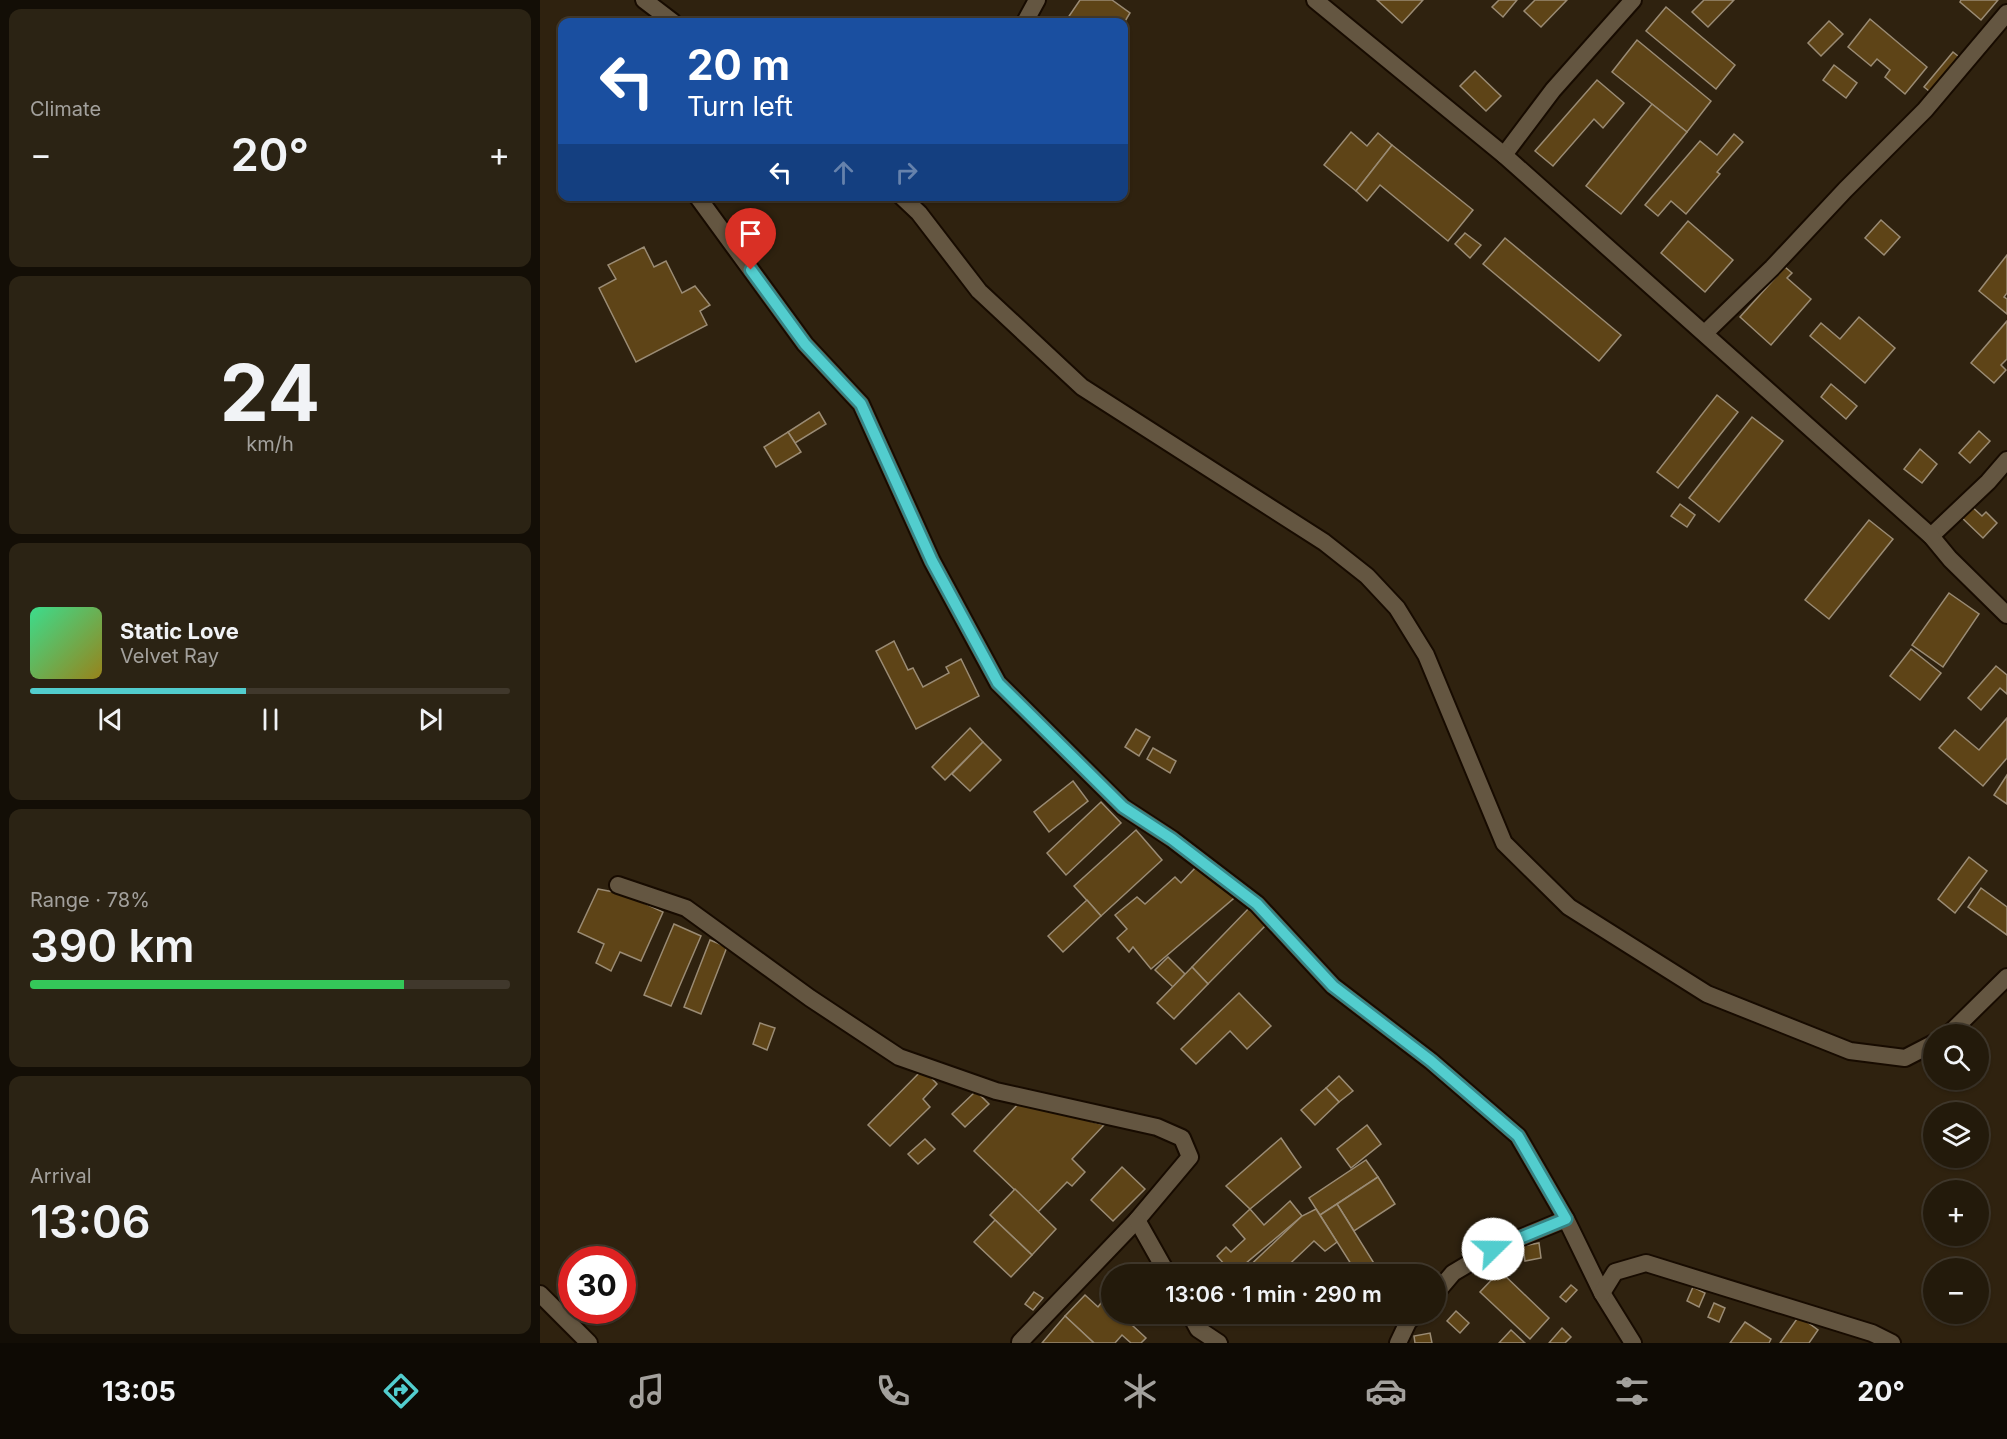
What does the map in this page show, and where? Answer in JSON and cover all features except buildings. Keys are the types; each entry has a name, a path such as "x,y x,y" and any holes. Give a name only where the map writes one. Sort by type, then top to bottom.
{"street":[{"path":"644,0 668,18"},
{"path":"1027,18 1037,0"},
{"path":"1315,0 1504,155 1705,333 1931,537 2007,615"},
{"path":"1504,155 1553,90 1633,0"},
{"path":"1705,333 1772,268 1845,190 1925,110 2007,13"},
{"path":"701,201 805,344 861,404 932,561 998,683 1123,807 1172,839 1257,904 1333,986 1431,1061 1518,1136 1566,1219 1602,1293 1633,1343"},
{"path":"907,201 920,213 979,291 1082,387 1324,542 1367,576 1396,608 1426,655 1504,843 1569,907 1707,994 1850,1051 1905,1058 1923,1049"},
{"path":"1931,537 1988,482 2007,460"},
{"path":"618,885 686,908 810,998 899,1057 996,1091 1157,1127 1182,1138 1191,1157 1137,1220 1020,1342"},
{"path":"1959,1024 2007,977"},
{"path":"1446,1280 1452,1273 1493,1249 1566,1219"},
{"path":"1137,1220 1162,1264"},
{"path":"1602,1293 1615,1272 1646,1263 1872,1334 1892,1343"},
{"path":"540,1294 589,1343"},
{"path":"1195,1324 1198,1329 1219,1343"},
{"path":"1398,1343 1407,1324"}],"route":[{"path":"751,270 805,344 861,404 932,561 998,683 1123,807 1172,839 1257,904 1333,986 1431,1061 1518,1136 1566,1219 1493,1249"}]}
